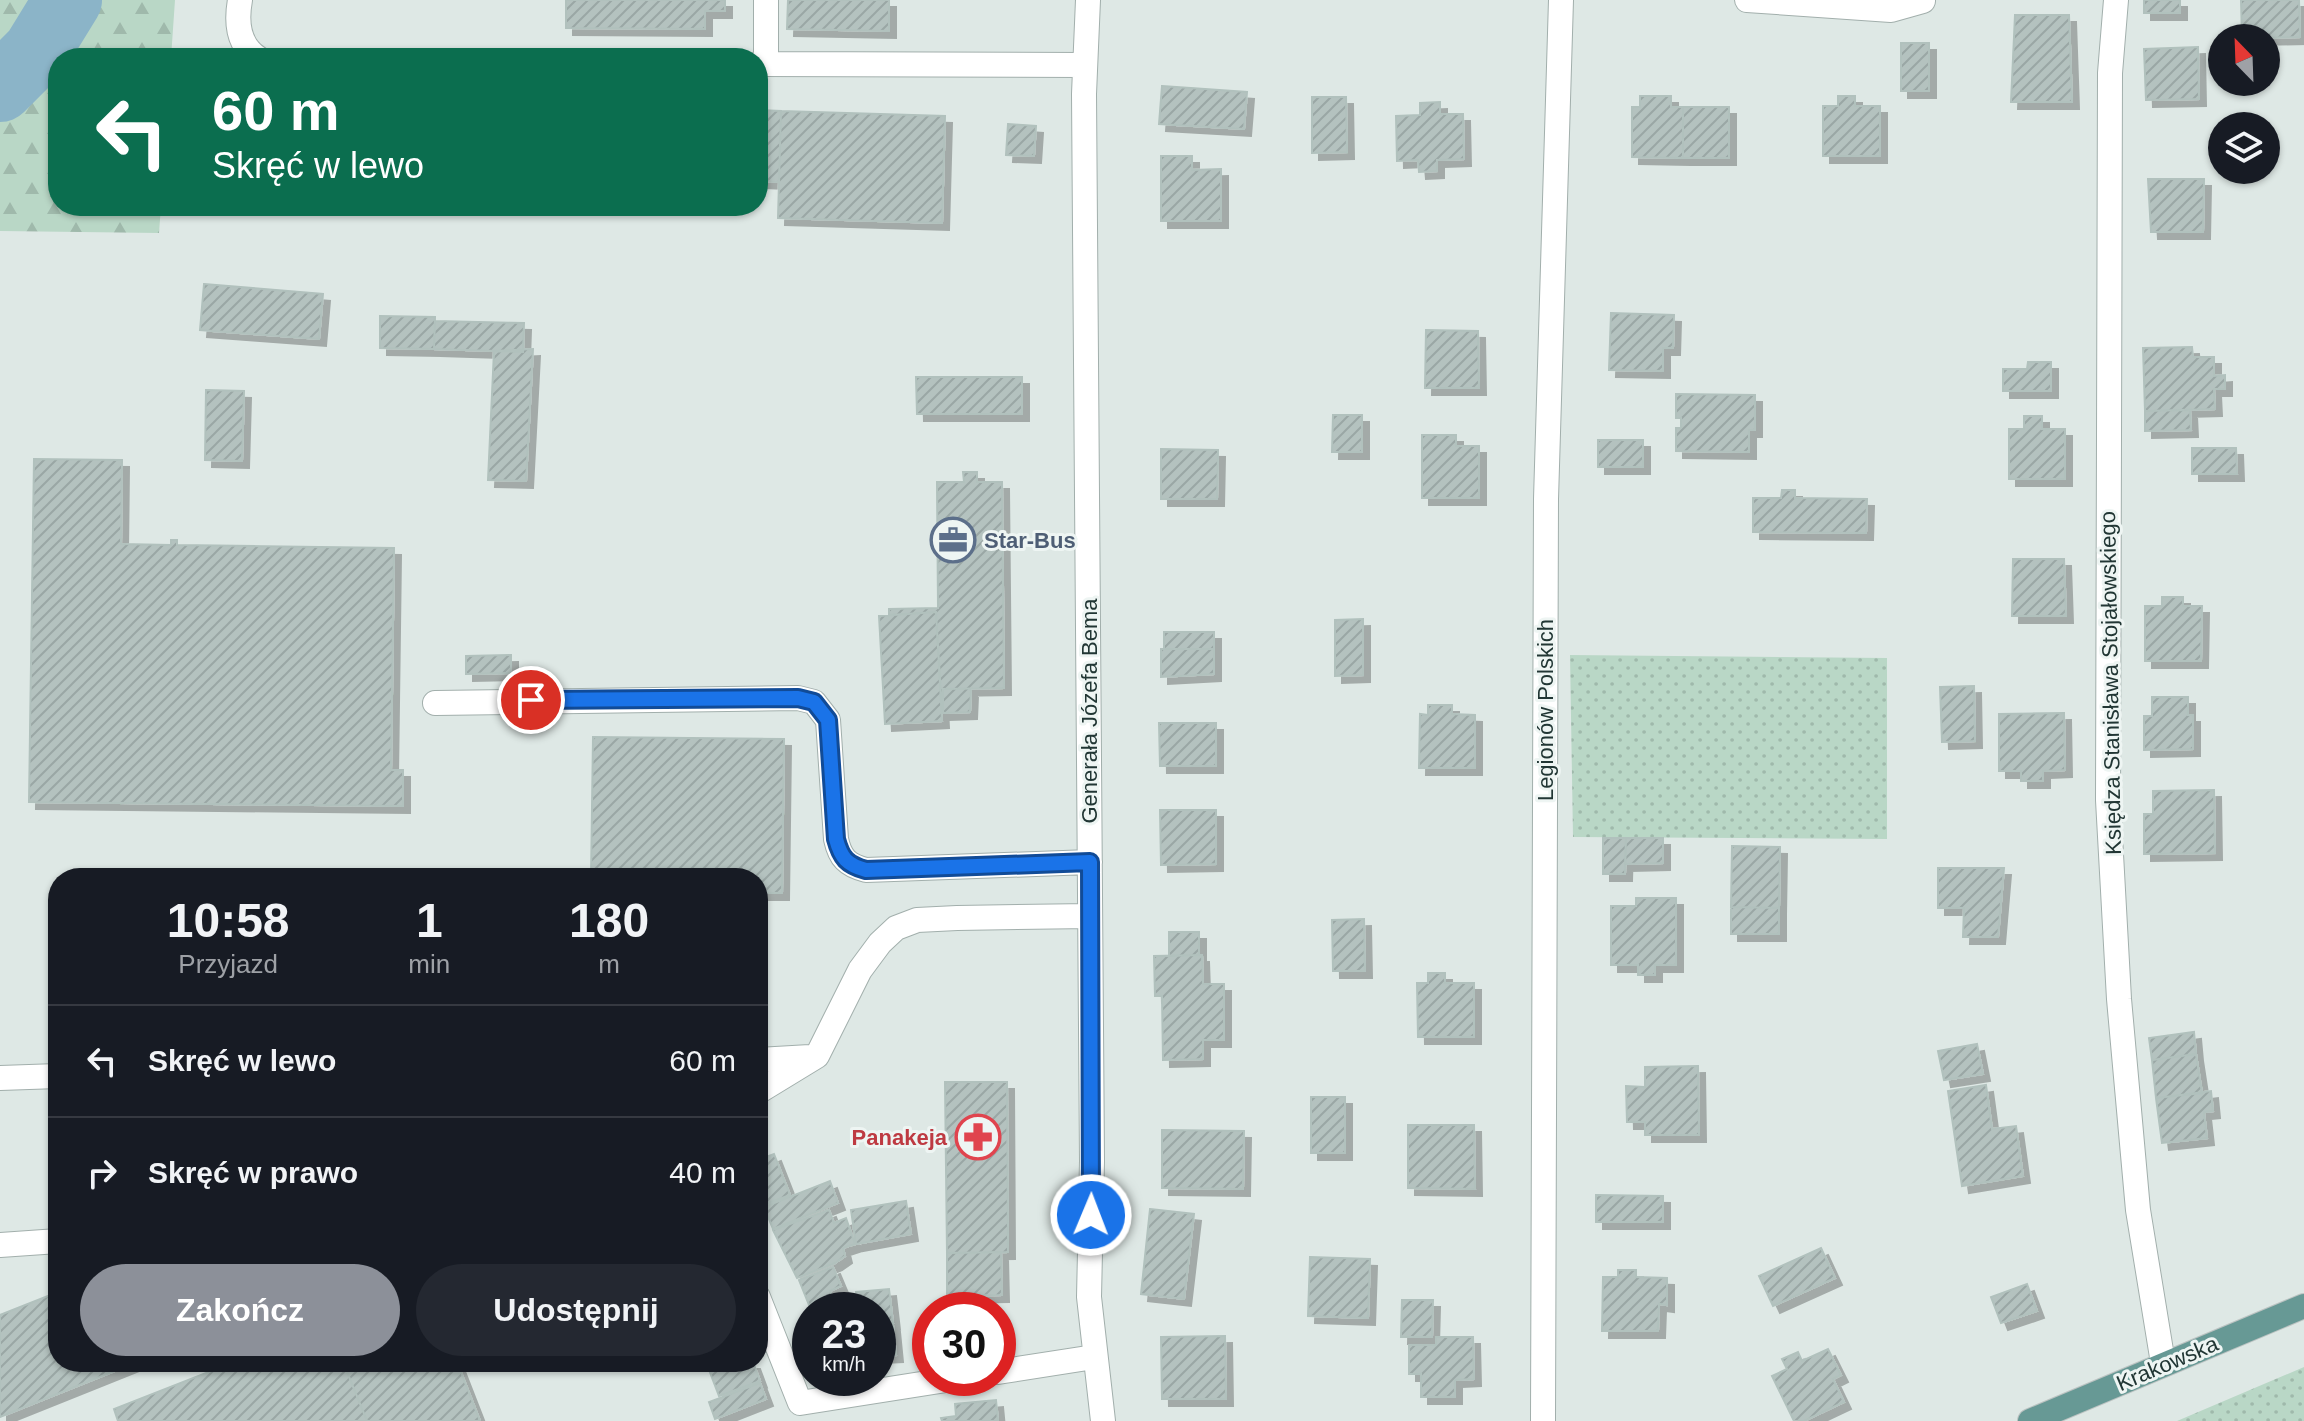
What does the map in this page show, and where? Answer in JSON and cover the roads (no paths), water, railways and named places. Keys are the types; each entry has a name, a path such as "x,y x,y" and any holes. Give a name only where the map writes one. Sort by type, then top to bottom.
{"main road":[{"name":"Krakowska","path":"2030,1421 2304,1306"}],"street":[{"path":"240,0 237,18 242,41 249,48"},
{"path":"763,48 766,0"},
{"name":"Generała Józefa Bema","path":"1088,0 1085,65 1092,1161 1089,1297 1103,1421"},
{"name":"Legionów Polskich","path":"1543,1421 1546,499 1561,0"},
{"path":"1747,0 1891,10 1923,1"},
{"name":"Księdza Stanisława Stojałowskiego","path":"2116,0 2110,73 2108,800 2119,999 2138,1210 2163,1363"},
{"path":"768,64 1085,65"},
{"path":"435,703 798,698 814,702 828,720 836,839 840,855 852,867 866,870 1090,862"},
{"path":"768,1086 817,1056 860,970 896,928 917,920 1090,916"},
{"path":"768,1059 817,1056"},
{"path":"0,1078 48,1076"},
{"path":"0,1245 48,1242"},
{"path":"768,1322 800,1403 912,1385"},
{"path":"1016,1369 1094,1357"}],"waterway":[{"path":"0,88 36,52 68,0"}],"place":[{"name":"Star-Bus","path":"953,540"},
{"name":"Panakeja","path":"978,1137"}]}
